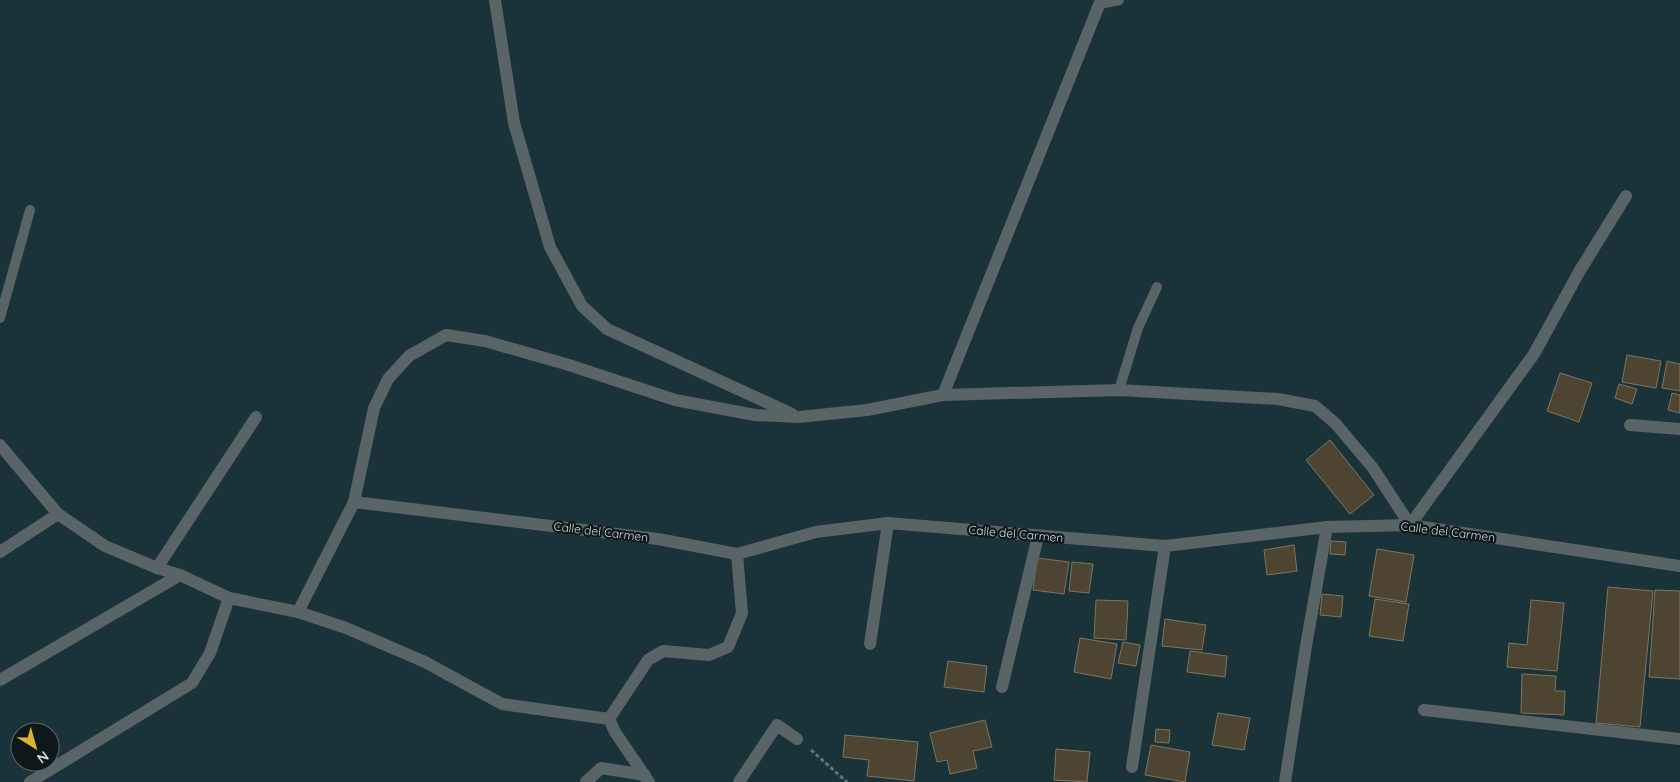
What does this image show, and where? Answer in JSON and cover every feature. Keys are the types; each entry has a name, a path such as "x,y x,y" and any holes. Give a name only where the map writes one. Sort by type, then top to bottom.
{"street":[{"path":"496,0 514,122 550,247 582,306 607,329 799,417"},
{"path":"943,395 1101,2"},
{"path":"298,612 354,502 374,408 388,379 409,356 446,335 485,341 569,365 675,400 755,415 799,417 867,410 943,395 1119,390 1278,399 1314,406 1335,423 1373,468 1410,525 1534,354 1579,272 1626,196"},
{"path":"157,568 256,417"},
{"path":"1630,425 1680,429"},
{"path":"0,445 58,514 105,546 157,568 180,575 229,598 298,612 346,628 425,662 502,704 609,719"},
{"name":"Calle del Carmen","path":"354,502 658,539 736,554 816,532 888,523 1166,546 1326,528 1410,525 1680,566"},
{"path":"0,552 58,514"},
{"path":"870,644 888,523"},
{"path":"1284,782 1326,528"},
{"path":"1002,687 1038,536"},
{"path":"1132,767 1166,546"},
{"path":"609,719 648,660 663,651 709,655 728,647 742,613 736,554"},
{"path":"0,680 180,575"},
{"path":"30,782 192,683 210,653 229,598"},
{"path":"1424,710 1680,739"},
{"path":"609,719 615,732 647,779"},
{"path":"739,782 777,726 797,739"},
{"path":"586,782 601,768 647,779"}],"lane":[{"path":"1101,2 1119,0"},
{"path":"0,318 30,210"},
{"path":"1119,390 1138,328 1157,287"}],"path":[{"path":"797,739 847,782"}],"building":[{"path":"1627,355 1661,361 1656,388 1622,382"},
{"path":"1667,361 1680,364 1680,391 1662,388"},
{"path":"1560,373 1592,383 1579,422 1547,411"},
{"path":"1619,384 1637,389 1632,404 1615,398"},
{"path":"1672,393 1680,395 1680,413 1668,410"},
{"path":"1330,440 1374,495 1350,514 1306,460"},
{"path":"1331,541 1346,542 1345,555 1330,554"},
{"path":"1294,545 1297,571 1267,575 1264,550"},
{"path":"1377,549 1414,555 1406,602 1369,596"},
{"path":"1037,558 1069,562 1064,594 1033,590"},
{"path":"1072,562 1093,564 1089,593 1069,591"},
{"path":"1608,587 1653,591 1640,727 1596,723"},
{"path":"1655,590 1680,591 1680,679 1649,677"},
{"path":"1322,594 1343,596 1341,617 1320,615"},
{"path":"1375,599 1409,604 1403,641 1369,636"},
{"path":"1096,600 1128,601 1126,640 1094,638"},
{"path":"1531,600 1564,603 1557,671 1507,667 1509,643 1527,645"},
{"path":"1165,619 1206,625 1202,650 1162,646"},
{"path":"1080,638 1117,644 1111,679 1074,672"},
{"path":"1123,642 1140,645 1136,666 1118,663"},
{"path":"1190,651 1227,656 1225,677 1187,672"},
{"path":"948,661 987,666 984,692 944,687"},
{"path":"1522,674 1556,676 1555,691 1565,691 1564,715 1521,713"},
{"path":"1218,713 1250,718 1244,750 1212,745"},
{"path":"985,720 992,747 973,751 977,768 950,774 947,760 937,762 930,733"},
{"path":"1156,729 1170,730 1169,743 1155,742"},
{"path":"845,735 918,742 914,781 867,776 869,760 843,757"},
{"path":"1151,745 1190,752 1185,782 1145,775"},
{"path":"1056,749 1090,752 1087,782 1054,780"}]}
